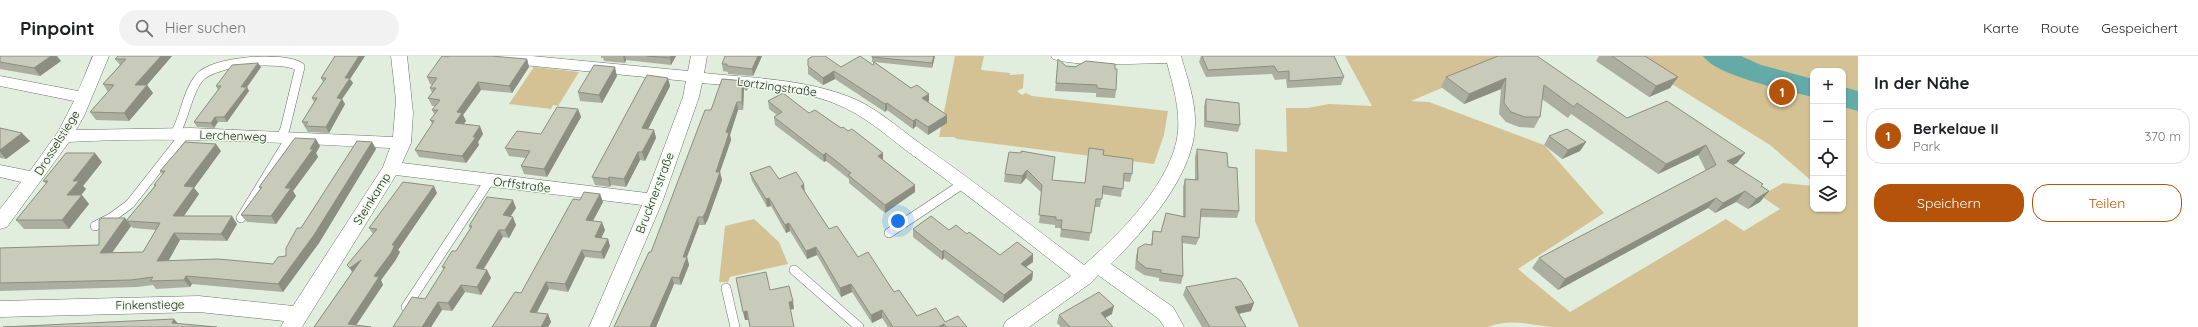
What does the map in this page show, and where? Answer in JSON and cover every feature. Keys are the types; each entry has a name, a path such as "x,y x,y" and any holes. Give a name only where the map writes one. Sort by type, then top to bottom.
{"street":[{"name":"Drosselstiege","path":"0,222 64,136 76,116 83,96 101,56"},
{"name":"Steinkamp","path":"295,321 391,168 402,143 406,99 399,56"},
{"name":"Lortzingstraße","path":"482,56 696,76 794,88 843,100 865,112 1092,271 1166,313 1174,327"},
{"name":"Brucknerstraße","path":"599,327 654,200 691,97 699,56"},
{"path":"1014,327 1051,303 1092,271 1133,231 1157,198 1180,159 1186,132 1186,112 1173,57 1088,58 1059,56"},
{"path":"0,81 83,96"},
{"name":"Lerchenweg","path":"64,136 103,133 180,134 402,143"},
{"name":"Orffstraße","path":"391,168 654,200"},
{"path":"0,171 34,178"},
{"name":"Finkenstiege","path":"0,309 199,304 295,321"}],"lane":[{"path":"95,226 111,218 130,204 180,134 196,81 208,66 226,60 294,62 300,67 285,129 286,138 241,218"},
{"path":"404,311 489,181"},
{"path":"889,233 964,182"},
{"path":"794,270 859,327"},
{"path":"726,288 735,327"}],"shaded area":[{"path":"955,56 984,56 981,70 1010,73 1010,75 1024,74 1023,88 1017,91 1022,95 1026,93 1032,96 1168,111 1164,135 1154,164 957,139 954,137 939,137"},
{"path":"1345,56 1518,56 1411,101 1429,102 1544,145 1604,213 1518,269 1570,312 1726,219 1744,231 1780,209 1761,196 1783,183 1810,186 1810,212 1846,212 1846,68 1810,68 1810,179 1770,145 1627,56 1858,56 1858,327 1553,327 1504,323 1488,327 1299,327 1255,221 1255,149 1287,152 1286,108 1308,108 1329,104 1372,106"},
{"path":"534,67 579,72 558,106 553,105 551,109 509,104"},
{"path":"754,219 779,242 788,264 730,277 728,282 719,282 725,226"}],"building":[{"path":"0,56 51,56 34,68 0,62"},
{"path":"118,56 161,56 135,85 147,85 124,113 90,112 114,85 103,84 126,59 115,59"},
{"path":"335,56 359,56 345,78 350,78 337,98 342,99 326,127 305,126 308,122 302,122 317,98 312,98 326,78 321,78"},
{"path":"442,56 491,56 527,59 509,86 478,82 457,112 462,113 455,123 480,126 473,137 476,137 462,156 415,150 434,121 430,120 438,110 432,110 440,100 428,98 436,88 430,88 437,78 427,77"},
{"path":"647,56 671,56 670,58"},
{"path":"725,56 758,56 752,69 722,64"},
{"path":"813,56 825,56 841,67 860,56 873,65 874,62 911,88 917,85 929,94 922,98 947,115 928,127 916,119 913,121 887,103 885,104 834,71 823,78 808,66 808,59"},
{"path":"872,56 934,56 932,63"},
{"path":"1202,56 1334,56 1344,77 1289,81 1289,71 1278,72 1274,66 1208,70"},
{"path":"1498,56 1537,56 1627,118 1667,101 1745,153 1727,161 1763,184 1761,186 1769,191 1756,199 1745,191 1723,203 1716,198 1565,279 1539,258 1716,165 1706,145 1666,164 1577,103 1574,107 1544,85 1540,117 1525,117 1511,112 1504,103 1506,78 1469,94 1446,77"},
{"path":"1612,56 1645,56 1678,77 1656,86"},
{"path":"1058,59 1066,66 1075,67 1086,61 1115,64 1115,69 1117,69 1116,90 1097,88 1097,85 1056,83"},
{"path":"258,63 241,87 247,87 224,117 215,117 211,123 194,122 221,86 216,86 232,65"},
{"path":"594,65 615,67 599,95 578,92"},
{"path":"647,75 668,78 642,128 654,130 642,152 638,152 624,179 592,177"},
{"path":"722,79 746,81 745,84 742,82 742,102 737,102 726,132 729,133 716,172 720,172 706,211 703,217 698,217 683,257 687,257 679,278 672,277 650,327 614,327 649,252 651,252 705,110 711,110"},
{"path":"783,93 809,113 815,110 841,128 843,127 848,131 852,129 883,153 878,156 915,185 885,205 848,175 851,173 826,153 823,155 774,117 782,112 768,101"},
{"path":"1206,99 1239,103 1240,125 1206,121"},
{"path":"557,107 578,109 544,169 521,166 530,151 505,148 517,131 541,134"},
{"path":"0,128 22,133 0,150"},
{"path":"1567,129 1586,142 1568,150 1549,136"},
{"path":"295,138 316,139 310,149 313,149 285,188 291,188 271,216 241,215 262,187 259,187"},
{"path":"357,141 372,142 314,235 278,284 186,276 184,280 150,281 153,277 131,280 0,283 0,248 99,245 99,220 102,218 125,218 100,253 143,252 160,223 126,221 156,185 154,185 165,171 160,171 185,142 216,144 184,186 194,187 173,216 232,216 221,234 174,233 157,261 218,259 273,264 278,257 286,256 286,248 297,228 301,228"},
{"path":"1089,148 1104,150 1103,155 1133,159 1132,174 1124,173 1123,189 1103,186 1102,199 1096,199 1091,233 1061,229 1062,220 1056,220 1056,217 1039,215 1042,185 1027,170 1022,176 1005,174 1009,152 1021,153 1021,151 1055,157 1052,180 1085,183"},
{"path":"1197,149 1227,153 1228,167 1237,168 1239,211 1201,209 1199,238 1182,236 1183,276 1161,273 1161,270 1146,268 1137,261 1138,248 1145,244 1152,245 1153,231 1161,232 1166,213 1185,217 1185,179 1198,180"},
{"path":"66,153 95,153 73,181 79,181 67,195 82,195 62,220 16,220 48,181 43,181"},
{"path":"770,166 779,179 796,172 804,184 801,186 829,229 837,226 858,257 868,252 894,292 899,290 917,316 936,308 945,322 958,316 967,327 946,327 944,324 938,327 893,327 882,310 871,315 851,284 840,288 816,247 806,251 789,223 785,225 769,198 766,199 750,173"},
{"path":"403,182 434,186 392,245 395,245 391,253 374,276 379,277 348,324 371,327 314,327 361,260 350,268 347,265 377,229 369,228"},
{"path":"584,192 600,194 586,220 602,222 595,237 608,239 601,252 582,250 565,284 546,282 530,312 548,314 541,327 492,327 515,292 521,293 573,199 580,200"},
{"path":"487,197 513,200 503,215 513,217 505,230 499,230 476,268 487,270 477,287 461,285 448,303 438,302 422,327 393,327 412,297 425,299 445,267 442,267 452,251 456,251 472,226 469,226"},
{"path":"931,216 949,230 956,225 967,234 969,232 1000,255 1017,242 1033,254 1021,264 1033,272 1004,295 944,250 942,252 913,229"},
{"path":"766,272 770,290 789,286 793,301 789,302 794,327 750,327 747,311 743,312 736,278"},
{"path":"1236,278 1241,281 1254,303 1235,307 1246,327 1210,327 1186,287"},
{"path":"1099,292 1114,306 1101,313 1113,327 1070,327 1059,315"},
{"path":"174,319 172,323 217,327 3,327"}],"waterway":[{"path":"1717,56 1751,71 1810,87"},
{"path":"1846,98 1858,101"}],"place":[{"name":"Berkelaue II","path":"1782,92"}]}
